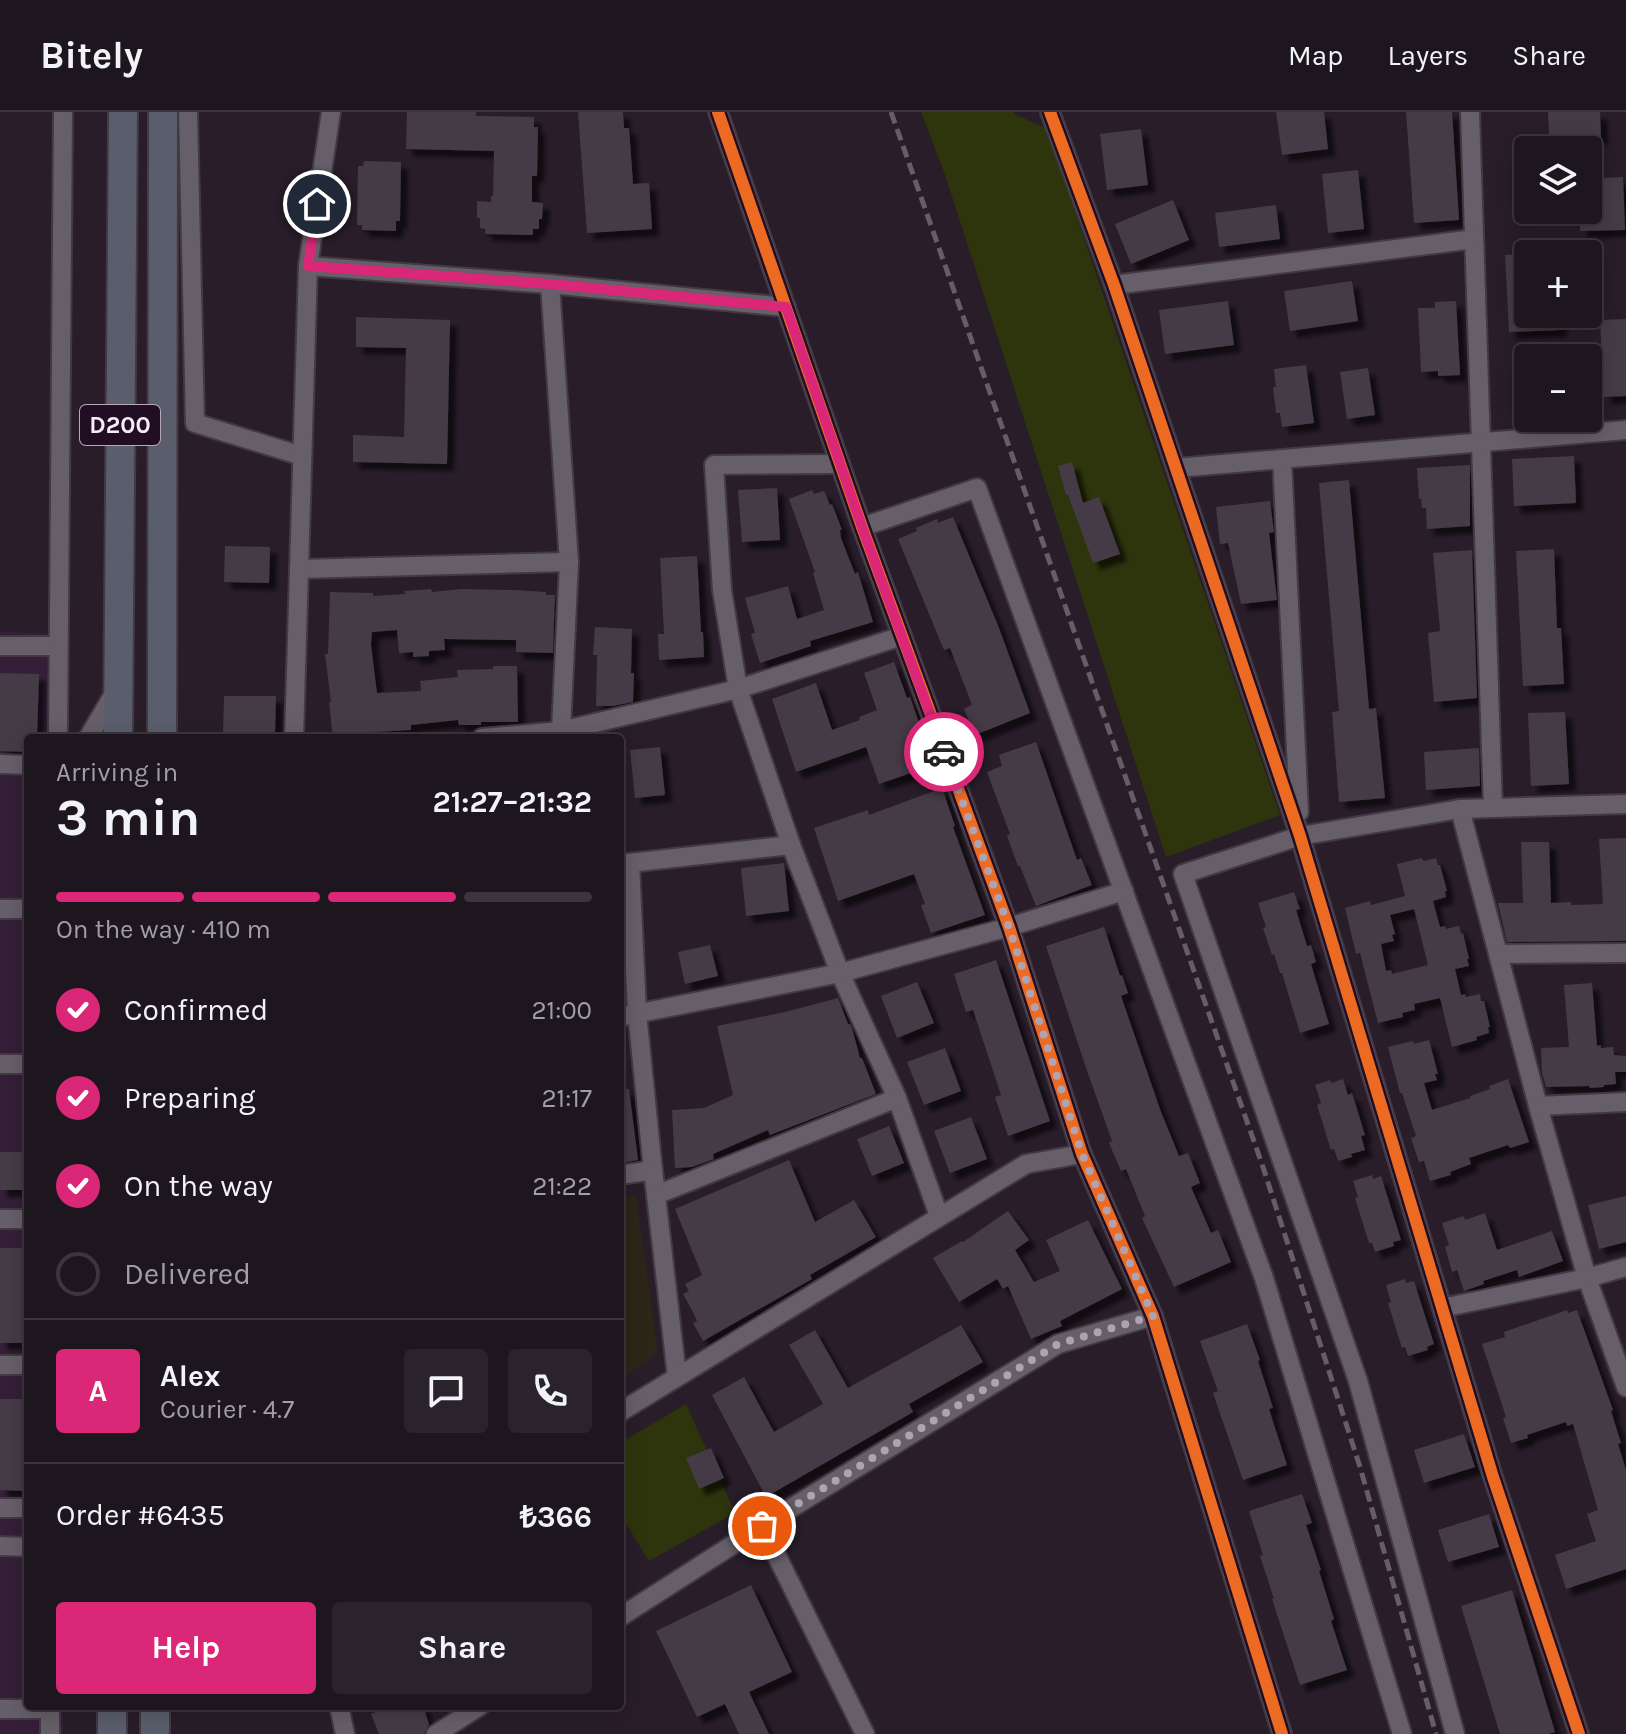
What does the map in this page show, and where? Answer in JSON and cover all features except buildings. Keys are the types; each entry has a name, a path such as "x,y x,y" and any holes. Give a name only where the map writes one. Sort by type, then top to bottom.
{"highway":[{"name":"D200","path":"118,734 123,112"},
{"name":"D200","path":"162,734 163,112"},
{"path":"112,1710 112,1734"},
{"path":"155,1710 155,1734"}],"street":[{"path":"58,734 63,112"},
{"path":"188,112 195,423 302,456"},
{"path":"294,734 308,266 331,112"},
{"path":"718,112 862,527 1009,927 1082,1154 1153,1316 1276,1733"},
{"path":"1050,112 1114,285 1300,836 1493,1477 1579,1734"},
{"path":"1470,112 1493,808"},
{"path":"1114,285 1474,239"},
{"path":"308,266 550,284 786,307"},
{"path":"550,284 569,562 561,731"},
{"path":"1176,468 1626,430"},
{"path":"1282,459 1300,836"},
{"path":"840,464 714,465 722,590 738,689 791,845 840,973 897,1098 939,1216"},
{"path":"862,527 977,488 1264,1278 1402,1734"},
{"path":"299,569 569,562"},
{"path":"527,734 561,731 738,689 902,636"},
{"path":"0,646 58,646"},
{"path":"90,734 118,686"},
{"path":"0,764 24,765"},
{"path":"1455,1734 1358,1381 1183,874 1300,836 1460,809 1626,804"},
{"path":"1460,809 1587,1278 1626,1387"},
{"path":"677,1377 653,1170 628,1015 625,863 791,845"},
{"path":"628,1015 840,973 1009,927 1124,891"},
{"path":"0,909 24,909"},
{"path":"1498,954 1626,953"},
{"path":"0,1064 24,1064"},
{"path":"656,1195 897,1098"},
{"path":"1538,1106 1626,1102"},
{"path":"624,1410 1026,1164 1082,1154"},
{"path":"624,1174 653,1170"},
{"path":"0,1219 24,1219"},
{"path":"1442,1308 1626,1267"},
{"path":"624,1614 1058,1344 1153,1316"},
{"path":"0,1365 24,1365"},
{"path":"0,1508 24,1508"},
{"path":"762,1526 865,1734"},
{"path":"0,1546 24,1547"},
{"path":"0,1709 24,1709"},
{"path":"50,1710 50,1734"},
{"path":"340,1710 345,1734"},
{"path":"436,1734 474,1710"}],"shaded area":[{"path":"0,631 68,635 67,734 24,734 24,1710 63,1710 63,1734 0,1734"},
{"path":"636,1195 658,1353 624,1377 624,1197"}],"green space":[{"path":"921,112 1014,112 1047,129 1280,815 1166,857 944,172"},
{"path":"686,1404 735,1513 649,1561 624,1520 624,1441"}],"railway":[{"path":"891,112 1262,1164 1360,1467 1436,1734"}],"cycle path":[{"path":"718,112 862,527 1009,927 1082,1154 1153,1316 1282,1734"},
{"path":"1050,112 1114,285 1300,836 1493,1477 1579,1734"}],"way so far":[{"path":"762,1526 1058,1344 1153,1316 1082,1154 1009,927 944,752"}],"route":[{"path":"317,204 308,266 550,284 786,307 944,752"}]}
